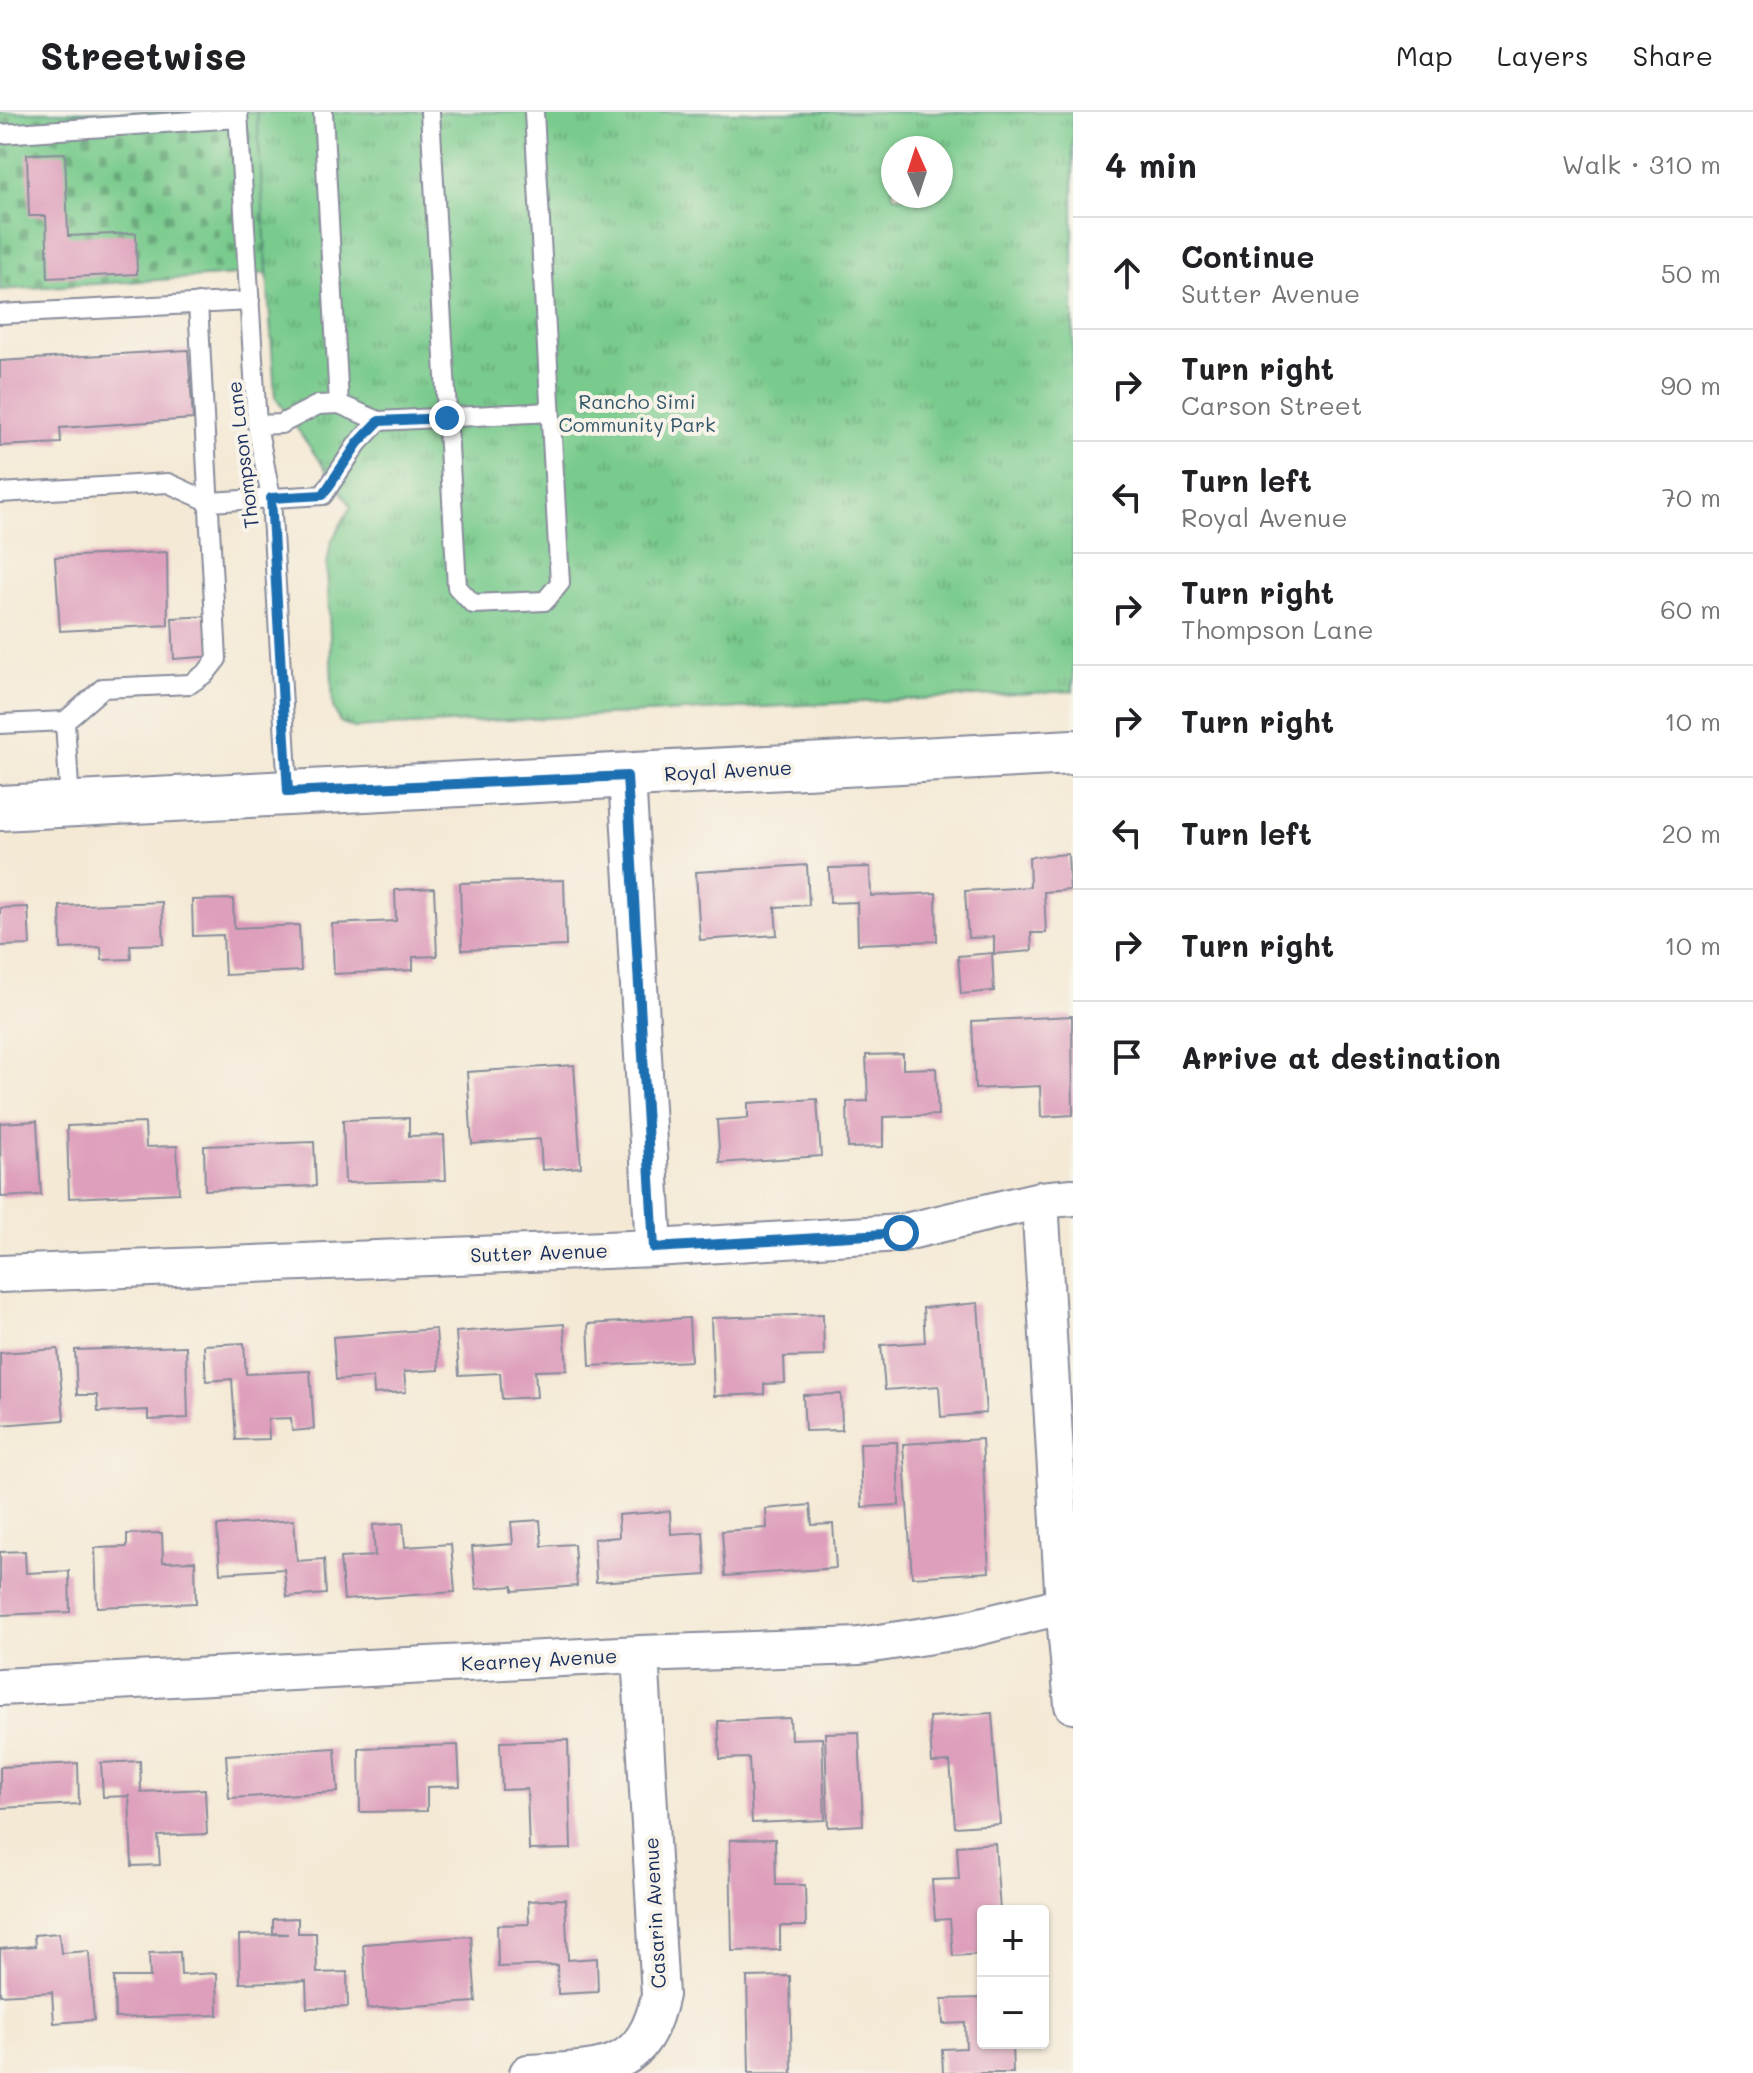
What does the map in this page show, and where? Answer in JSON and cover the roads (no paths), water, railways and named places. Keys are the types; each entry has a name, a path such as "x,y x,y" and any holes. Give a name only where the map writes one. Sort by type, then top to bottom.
{"main road":[{"name":"Royal Avenue","path":"0,808 1073,752"}],"street":[{"path":"627,776 654,1248"},
{"path":"1057,1198 1073,1705"},
{"name":"Sutter Avenue","path":"0,1274 654,1248 901,1233 1057,1198"},
{"name":"Kearney Avenue","path":"0,1687 640,1654 859,1646 965,1630 1069,1604"},
{"name":"Casarin Avenue","path":"528,2073 604,2069 631,2059 655,2023 660,1995 640,1654"}],"lane":[{"path":"323,112 339,404"},
{"path":"430,112 457,587 473,604 545,601 560,583 534,112"},
{"path":"0,134 238,115"},
{"name":"Thompson Lane","path":"238,115 257,425 271,498 288,792"},
{"path":"0,314 250,301"},
{"path":"0,724 65,721 103,688 190,684 206,673 217,659 198,303"},
{"path":"257,425 281,424 318,405 339,404 379,421 550,412"},
{"path":"0,493 168,483 210,502 323,495 358,443 379,421"},
{"path":"65,721 70,804"}],"park label":[{"name":"Rancho Simi Community Park","path":"637,412"}]}
